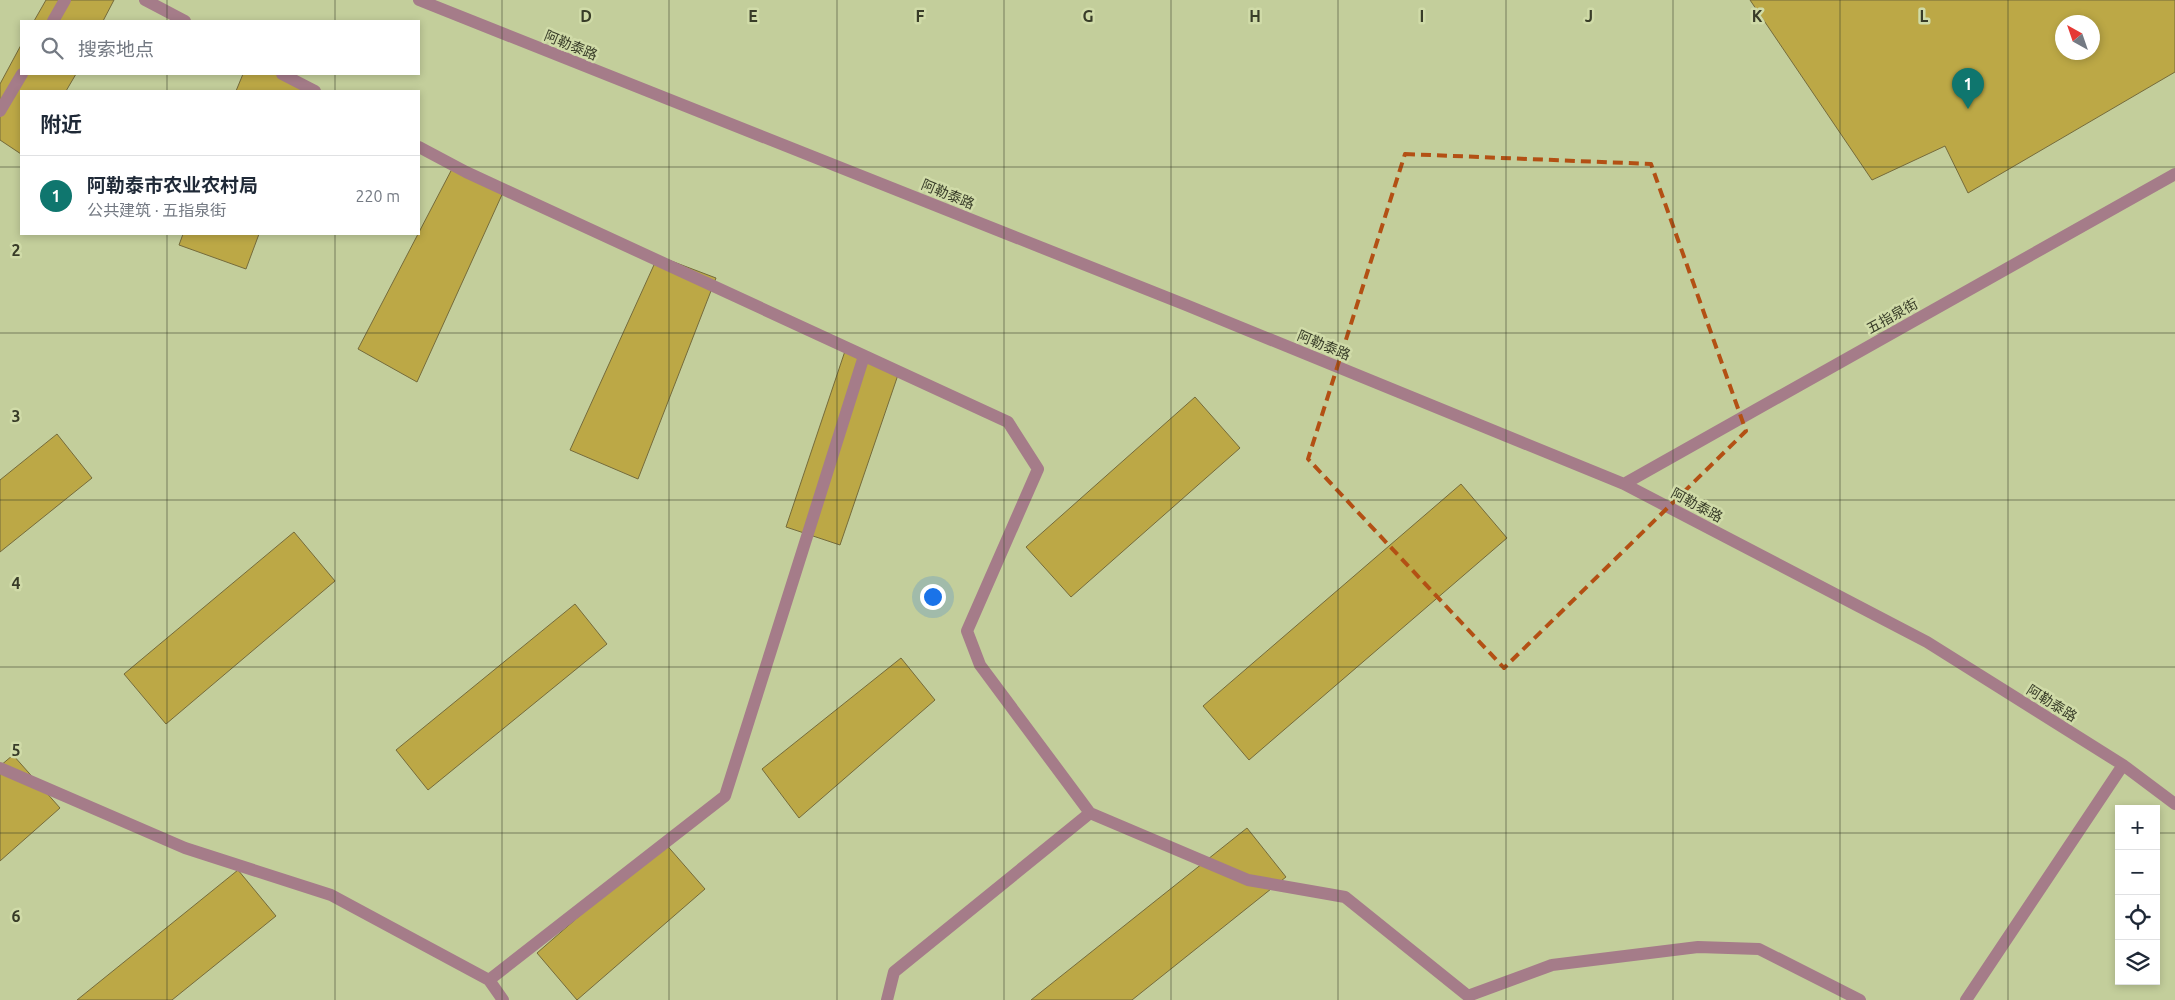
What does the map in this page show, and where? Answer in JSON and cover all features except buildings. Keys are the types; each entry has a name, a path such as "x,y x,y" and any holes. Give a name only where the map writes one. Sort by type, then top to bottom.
{"street":[{"path":"54,20 64,0"},
{"path":"145,0 183,20"},
{"name":"阿勒泰路","path":"418,0 1186,305 1624,484 1927,642 2124,766 2175,804"},
{"path":"0,111 21,75"},
{"path":"284,75 313,90"},
{"path":"420,148 466,172 1008,422 1038,469 967,631 980,665 1090,813 1248,880 1345,897 1468,996 1552,965 1698,946 1759,949 1860,1000"},
{"name":"五指泉街","path":"1624,484 2175,174"},
{"path":"489,980 725,796 864,356"},
{"path":"1966,1000 2124,766"},
{"path":"0,768 185,848 331,895 489,980 503,1000"},
{"path":"887,1000 894,972 1090,813"}],"highlighted area":[{"path":"1405,154 1651,164 1746,431 1504,668 1308,459"}],"place":[{"name":"阿勒泰市农业农村局","path":"1968,109"}]}
